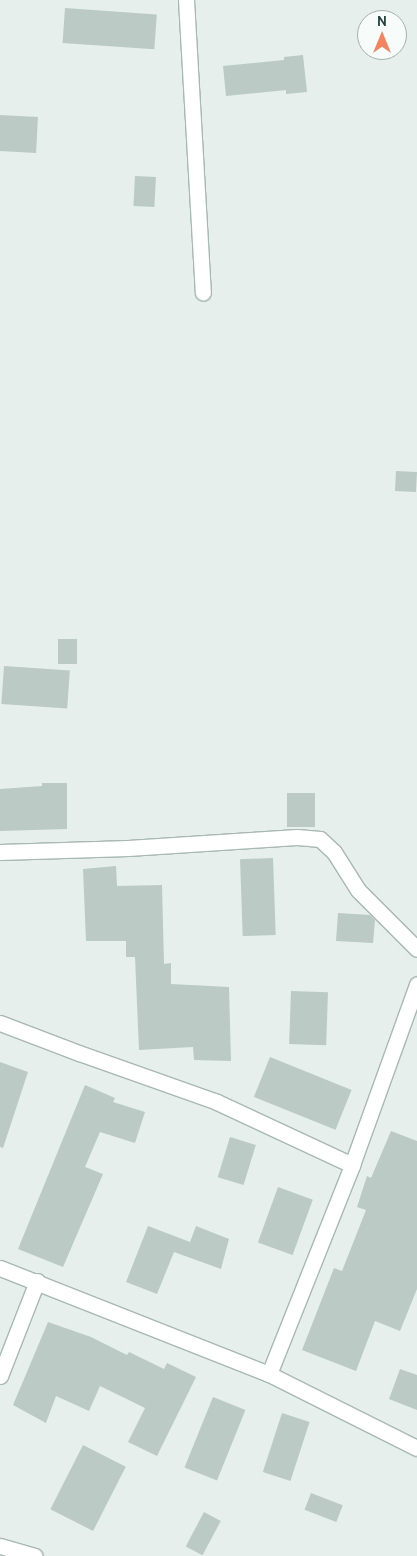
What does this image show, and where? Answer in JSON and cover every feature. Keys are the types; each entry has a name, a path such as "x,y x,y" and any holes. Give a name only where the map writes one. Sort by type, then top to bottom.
{"street":[{"path":"186,0 203,293"},
{"path":"0,852 128,848 298,837 320,839 334,852 358,890 417,949"},
{"path":"269,1374 352,1165 417,984"},
{"path":"0,1022 79,1053 217,1102 352,1165"},
{"path":"0,1268 269,1374 417,1448"},
{"path":"0,1376 37,1281"},
{"path":"0,1546 35,1556"}],"building":[{"path":"65,8 157,14 154,49 63,43"},
{"path":"303,55 307,92 286,94 286,90 226,96 223,66 284,60 284,57"},
{"path":"0,115 38,117 36,153 0,151"},
{"path":"135,176 156,177 154,207 133,206"},
{"path":"396,471 417,472 416,492 395,491"},
{"path":"58,639 77,639 77,664 58,664"},
{"path":"4,666 70,671 67,709 1,704"},
{"path":"42,783 67,783 67,829 0,831 0,789 42,786"},
{"path":"287,793 315,793 315,827 287,827"},
{"path":"273,858 276,935 243,936 240,859"},
{"path":"116,866 117,886 162,885 164,964 171,963 171,984 229,987 231,1061 194,1060 193,1047 139,1050 135,957 126,957 126,941 86,941 83,869"},
{"path":"338,913 370,915 375,920 373,943 336,941"},
{"path":"291,991 328,992 326,1045 289,1044"},
{"path":"270,1057 352,1090 335,1130 254,1097"},
{"path":"0,1062 28,1072 3,1148 0,1147"},
{"path":"85,1085 115,1098 113,1102 145,1112 135,1143 100,1132 85,1167 103,1174 63,1267 18,1249"},
{"path":"391,1131 417,1141 417,1289 400,1331 375,1321 356,1371 302,1350 334,1268 342,1271 366,1210 357,1207 367,1176 371,1178"},
{"path":"230,1137 256,1145 244,1185 218,1177"},
{"path":"278,1187 313,1200 293,1255 258,1242"},
{"path":"148,1226 190,1242 196,1226 229,1239 221,1269 174,1252 157,1294 126,1282"},
{"path":"48,1322 91,1337 127,1355 129,1352 164,1369 167,1363 196,1377 157,1456 128,1442 145,1408 100,1386 89,1411 56,1396 46,1423 13,1405"},
{"path":"400,1369 417,1375 417,1410 389,1399"},
{"path":"213,1397 245,1410 217,1481 185,1467"},
{"path":"282,1413 310,1422 290,1481 263,1472"},
{"path":"83,1445 126,1467 93,1531 50,1509"},
{"path":"311,1493 343,1505 336,1522 305,1510"},
{"path":"204,1512 221,1521 202,1555 186,1546"}]}
